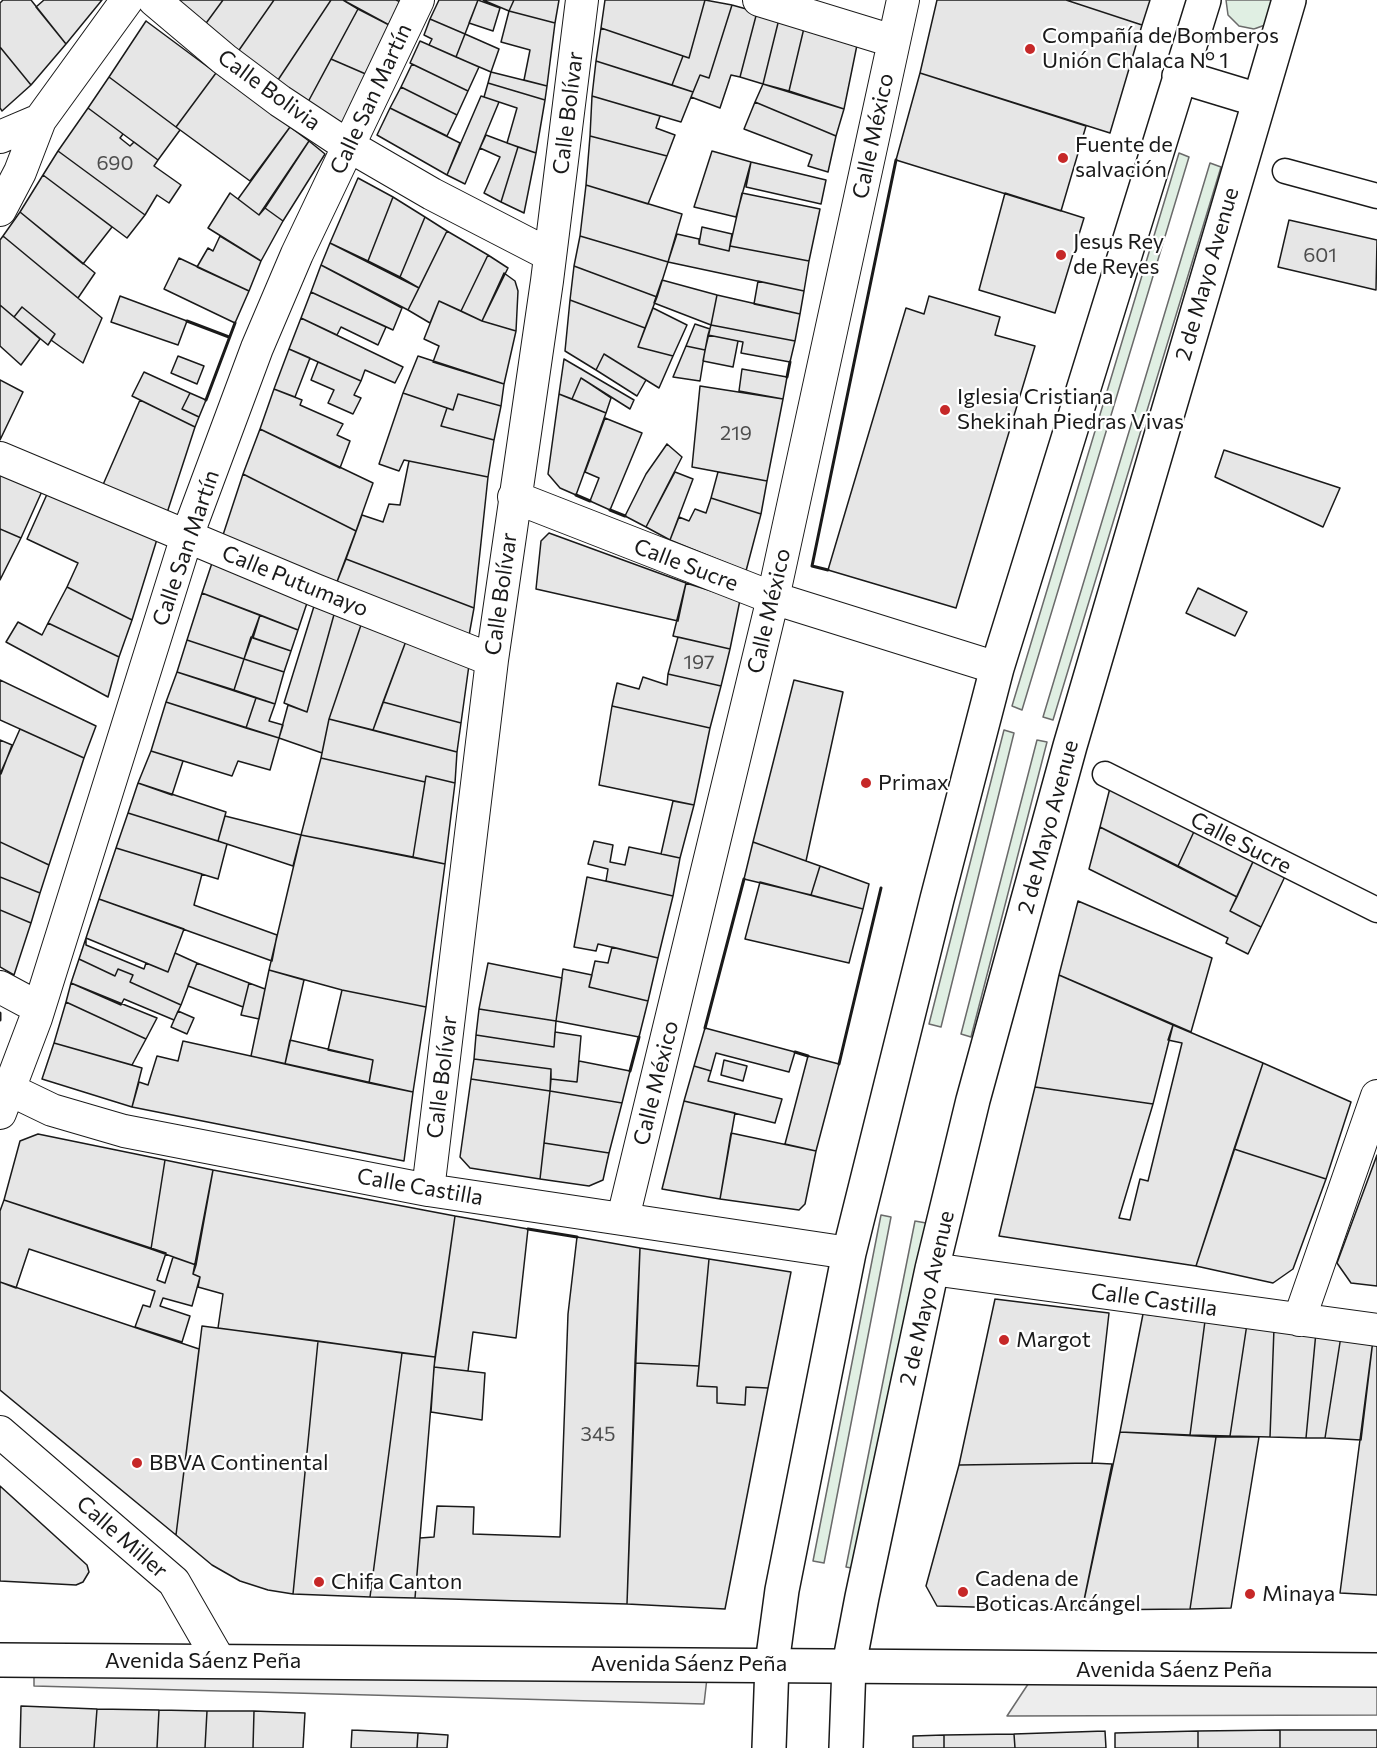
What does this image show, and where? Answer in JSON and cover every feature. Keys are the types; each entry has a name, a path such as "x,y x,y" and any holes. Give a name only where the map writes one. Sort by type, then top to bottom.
{"main road":[{"path":"769,1748 772,1664 782,1590 849,1252 997,668 1204,0"},
{"name":"2 de Mayo Avenue","path":"846,1748 849,1665 932,1269 973,1100 1070,746 1289,0"},
{"path":"1179,76 1258,100"},
{"name":"Avenida Sáenz Peña","path":"0,1660 772,1664 1038,1670 1377,1670"}],"street":[{"path":"0,210 20,172 40,120 127,0"},
{"name":"Calle Bolivia","path":"154,0 224,59 280,101 350,146 432,194 550,255"},
{"name":"Calle San Martín","path":"3,1096 39,1008 187,537 257,348 297,254 418,0"},
{"name":"Calle Bolívar","path":"428,1190 492,660 550,255 582,0"},
{"path":"759,0 893,41"},
{"name":"Calle México","path":"623,1218 773,598 903,0"},
{"path":"0,137 40,120"},
{"path":"1285,171 1377,196"},
{"name":"Calle Putumayo","path":"0,458 187,537 492,660"},
{"name":"Calle Sucre","path":"514,497 773,598 997,668"},
{"name":"Calle Sucre","path":"1105,774 1377,909"},
{"path":"0,987 39,1008"},
{"name":"Calle Castilla","path":"3,1096 124,1131 428,1190 849,1252"},
{"path":"1299,1320 1377,1096"},
{"name":"Calle Castilla","path":"932,1269 1377,1330"},
{"name":"Calle Miller","path":"0,1432 174,1582 220,1662"}],"green space":[{"path":"1226,0 1273,0 1265,25 1254,29 1239,26 1228,15"},
{"path":"1179,153 1189,157 1022,710 1012,706"},
{"path":"1210,163 1221,167 1053,720 1043,717"},
{"path":"1004,730 1014,733 941,1027 929,1024"},
{"path":"1037,740 1047,742 971,1037 961,1034"},
{"path":"881,1215 891,1217 824,1563 813,1561"},
{"path":"915,1221 926,1223 857,1569 846,1567"}],"shaded area":[{"path":"34,1655 707,1678 704,1704 34,1686"},
{"path":"1038,1669 1377,1670 1377,1715 1007,1716"}],"building":[{"path":"3,0 31,0 66,44 31,85 0,47 0,3"},
{"path":"44,0 102,0 66,44 36,7"},
{"path":"178,0 223,0 204,26"},
{"path":"223,0 274,0 237,53 204,26"},
{"path":"274,0 331,0 276,83 237,53"},
{"path":"331,0 343,0 358,9 308,102 276,83"},
{"path":"343,0 396,0 401,2 391,26"},
{"path":"439,0 478,0 465,34 430,19"},
{"path":"478,0 500,8 493,31 469,23"},
{"path":"483,0 514,0 509,11"},
{"path":"514,0 559,0 555,23 509,11"},
{"path":"605,0 705,0 689,58 601,28"},
{"path":"705,0 732,5 709,78 700,75 693,92 672,85 683,56 689,58"},
{"name":"Compañía de Bomberos Unión Chalaca Nº 1","path":"937,0 1066,0 1142,25 1110,133 920,73"},
{"path":"1066,0 1150,0 1142,25"},
{"path":"732,5 757,12 740,77 731,75 720,108 691,97 700,75 709,78"},
{"path":"358,9 391,26 368,75 331,59"},
{"path":"509,11 555,23 547,86 524,80 530,50 501,42"},
{"path":"757,12 779,19 763,84 740,77"},
{"path":"430,19 465,34 456,57 429,45 432,39 424,35"},
{"path":"779,19 804,28 789,91 763,84"},
{"path":"146,21 216,73 176,127 109,77"},
{"path":"601,28 683,56 672,85 596,61"},
{"path":"804,28 857,45 844,109 789,91"},
{"path":"465,34 499,49 491,72 456,57"},
{"path":"420,41 479,67 468,91 410,63"},
{"path":"0,47 31,85 2,111 0,108"},
{"path":"331,59 368,75 342,123 308,102"},
{"path":"596,61 693,92 681,122 592,96"},
{"path":"412,64 468,91 457,115 401,87"},
{"path":"491,72 547,86 545,100 488,83"},
{"path":"216,73 290,127 250,181 176,127"},
{"path":"920,73 1086,126 1061,211 896,160"},
{"path":"109,77 180,130 158,160 88,108"},
{"path":"488,83 545,100 536,153 507,143 517,108 484,97"},
{"path":"763,84 844,109 836,136 755,102"},
{"path":"401,87 457,115 447,136 390,108"},
{"path":"481,96 499,102 465,184 447,175"},
{"path":"592,96 660,116 656,128 675,135 667,156 590,136"},
{"path":"755,102 836,136 828,172 808,166 812,155 744,129"},
{"path":"88,108 123,134 120,138 130,146 134,142 158,160 154,166 181,185 169,203 157,195 145,215 58,151"},
{"path":"390,108 460,143 447,175 377,135"},
{"path":"290,127 309,141 259,215 238,199"},
{"path":"486,135 518,147 501,202 484,193 500,157 480,148"},
{"path":"590,136 667,156 648,204 586,185"},
{"path":"309,141 325,154 283,221 265,208"},
{"path":"518,147 536,153 524,213 501,202"},
{"path":"58,151 145,215 127,238 43,175"},
{"path":"712,151 751,162 736,217 694,207"},
{"path":"751,162 826,180 821,204 746,187"},
{"path":"43,175 112,227 83,264 20,212"},
{"path":"358,178 393,197 368,261 330,243"},
{"path":"586,185 682,214 668,262 580,236"},
{"path":"230,193 259,215 265,208 283,221 261,261 208,228"},
{"path":"742,193 820,209 809,261 730,246"},
{"path":"1005,193 1084,218 1055,313 979,290"},
{"path":"393,197 425,217 400,277 368,261"},
{"path":"20,212 95,273 78,298 3,236"},
{"path":"425,217 447,231 419,288 400,277"},
{"path":"1289,220 1377,240 1376,290 1278,267"},
{"path":"702,227 732,234 729,251 699,244"},
{"path":"447,231 488,255 461,311 439,301 430,323 408,310"},
{"path":"677,234 699,239 699,244 729,251 730,246 809,261 804,291 668,262"},
{"path":"3,236 102,318 83,363 51,340 55,334 22,307 14,317 0,305 0,240"},
{"path":"220,236 261,261 249,291 197,267 208,248 213,251"},
{"path":"580,236 668,262 657,297 574,266"},
{"path":"330,243 419,288 408,310 321,265"},
{"path":"488,255 508,268 482,321 461,311"},
{"path":"179,258 249,291 235,323 164,289"},
{"path":"321,265 402,308 393,330 311,292"},
{"path":"574,266 657,297 645,328 570,300"},
{"path":"504,273 515,281 518,291 516,331 482,321"},
{"path":"662,280 717,295 711,325 654,303"},
{"path":"758,281 804,291 800,314 754,304"},
{"path":"311,292 386,327 378,345 341,327 337,335 301,318"},
{"path":"717,295 800,314 795,341 711,325"},
{"path":"120,296 187,321 178,345 111,322"},
{"name":"Iglesia Cristiana Shekinah Piedras Vivas","path":"929,296 1000,317 995,335 1035,346 956,608 828,570 906,308 924,314"},
{"path":"570,300 645,328 638,347 673,356 659,388 604,354 596,370 565,351"},
{"path":"439,301 482,321 516,331 504,384 433,362 439,346 424,339"},
{"path":"0,305 40,339 21,365 0,346"},
{"path":"22,307 55,334 48,345 14,317"},
{"path":"653,308 687,325 673,356 638,347"},
{"path":"301,318 403,367 395,383 365,370 361,381 289,349"},
{"path":"695,324 710,329 705,350 686,346"},
{"path":"711,325 795,341 790,362 741,353 743,342 708,335"},
{"path":"708,335 738,341 733,367 703,361"},
{"path":"686,346 705,350 700,381 673,377"},
{"path":"289,349 310,358 295,397 274,389"},
{"path":"604,354 646,380 637,396 596,370"},
{"path":"178,356 204,366 197,384 171,373"},
{"path":"418,356 504,384 501,406 458,394 453,410 403,393"},
{"path":"564,359 634,400 630,409 581,378 572,399 559,394"},
{"path":"318,362 361,381 354,395 361,398 353,414 328,403 334,390 311,380"},
{"path":"742,369 787,377 783,399 739,391"},
{"path":"144,372 190,393 182,409 199,417 195,427 132,396"},
{"path":"581,378 611,398 606,413 572,399"},
{"path":"0,380 23,392 0,440"},
{"path":"700,386 783,399 767,481 692,467"},
{"path":"274,389 302,400 300,405 343,424 337,435 350,441 340,468 260,429"},
{"path":"190,393 206,400 199,417 182,409"},
{"path":"403,393 447,408 441,426 494,440 488,477 404,460 399,471 379,464"},
{"path":"458,394 501,406 494,440 441,426 447,408 453,410"},
{"path":"559,394 606,413 576,495 560,488 548,474"},
{"path":"140,400 195,427 166,516 102,487"},
{"path":"605,418 642,433 610,510 590,501 599,478 585,472"},
{"path":"260,429 373,483 356,531 243,474"},
{"path":"667,444 682,457 646,527 625,516 646,474"},
{"path":"1224,450 1340,488 1323,527 1215,477"},
{"path":"409,461 488,477 474,608 346,559 362,515 383,522 389,504 400,505"},
{"path":"0,471 43,489 21,538 0,529"},
{"path":"675,472 693,479 670,540 646,527"},
{"path":"718,472 767,481 761,514 711,498"},
{"path":"243,474 356,531 335,587 222,538"},
{"path":"48,492 158,536 132,620 67,587 78,563 27,539"},
{"path":"711,498 761,514 746,571 670,540 679,517 689,521 695,509 706,513"},
{"path":"0,529 21,538 0,580"},
{"path":"549,533 686,583 678,621 536,589 541,541"},
{"path":"346,559 474,608 468,641 335,587"},
{"path":"213,560 308,600 298,630 202,593"},
{"path":"686,583 740,600 730,649 673,636"},
{"path":"67,587 132,620 119,657 48,623"},
{"path":"1198,588 1247,612 1235,636 1186,613"},
{"path":"202,593 260,615 244,659 187,640"},
{"path":"315,603 335,611 307,712 284,703"},
{"path":"335,611 362,622 329,719 322,753 279,738 288,705 307,712"},
{"path":"260,615 298,630 291,651 253,638"},
{"path":"18,622 42,635 48,623 119,657 108,697 6,642"},
{"path":"362,622 406,641 373,730 329,719"},
{"path":"251,637 291,651 284,672 244,659"},
{"path":"678,637 730,649 721,686 668,674"},
{"path":"187,640 244,659 234,690 177,672"},
{"path":"406,641 469,665 461,723 383,702"},
{"path":"244,659 284,672 275,704 234,690"},
{"path":"177,672 256,698 246,728 166,702"},
{"path":"668,674 721,686 710,728 612,706 617,683 639,689 643,677 667,685"},
{"path":"0,680 96,726 84,758 0,720"},
{"path":"794,680 843,692 806,861 753,842"},
{"path":"256,698 275,704 269,721 283,725 279,738 246,728"},
{"path":"166,702 279,738 270,770 238,761 232,776 151,751"},
{"path":"383,702 461,723 457,752 373,730"},
{"path":"612,706 710,728 694,805 599,785"},
{"path":"329,719 457,752 455,783 426,776 425,782 321,758"},
{"path":"20,729 84,758 49,865 0,842 0,774"},
{"path":"0,740 12,745 1,774 0,774"},
{"path":"151,751 183,761 172,795 138,783"},
{"path":"321,758 425,782 413,857 301,835"},
{"path":"426,776 455,783 445,864 413,857"},
{"path":"138,783 226,812 218,841 128,813"},
{"path":"1110,788 1198,823 1178,866 1100,827"},
{"path":"673,801 694,805 680,858 661,854"},
{"path":"128,813 227,844 218,879 116,848"},
{"path":"225,816 301,835 293,866 218,841"},
{"path":"1198,823 1257,853 1237,897 1178,866"},
{"path":"1100,827 1237,897 1230,911 1261,927 1248,954 1226,943 1228,938 1089,869"},
{"path":"301,835 445,864 426,1007 342,990 269,970"},
{"path":"594,841 613,845 610,862 625,865 629,847 680,858 673,896 606,881 608,869 588,864"},
{"path":"0,842 49,865 40,893 0,877"},
{"path":"753,842 820,866 811,895 744,879"},
{"path":"116,848 202,874 194,905 277,935 272,961 99,899"},
{"path":"1257,853 1289,868 1261,927 1230,911"},
{"path":"820,866 869,884 863,909 811,895"},
{"path":"0,877 40,893 31,923 0,910"},
{"path":"587,877 673,896 658,958 598,944 596,951 574,947"},
{"path":"760,882 863,909 849,963 745,939"},
{"path":"99,899 184,929 168,972 86,938"},
{"path":"1078,901 1212,958 1191,1032 1059,975"},
{"path":"0,910 31,923 14,975 0,967"},
{"path":"86,938 86,945 144,969 146,963 168,972 175,953 197,963 181,1005 130,982 133,975 118,969 115,976 79,959"},
{"path":"612,947 658,958 648,1001 589,987 595,961 608,963"},
{"path":"79,959 115,976 118,969 133,975 130,982 181,1005 174,1020 124,999 121,1005 71,983"},
{"path":"197,963 249,983 243,1007 188,986"},
{"path":"488,963 562,978 556,1021 479,1009"},
{"path":"563,969 592,975 589,987 648,1001 639,1037 556,1021"},
{"path":"269,970 304,980 285,1064 251,1056"},
{"path":"1059,975 1173,1025 1153,1104 1035,1087"},
{"path":"71,983 157,1018 146,1039 66,1002"},
{"path":"249,983 265,989 259,1019 241,1015"},
{"path":"342,990 426,1007 413,1092 369,1083 373,1060 328,1050"},
{"path":"66,1002 146,1039 132,1065 54,1043"},
{"path":"479,1009 556,1021 554,1047 476,1035"},
{"path":"178,1011 194,1018 187,1034 171,1027"},
{"path":"1173,1025 1263,1063 1196,1266 999,1236 1035,1087 1153,1104 1119,1218 1130,1220 1140,1179 1148,1181 1182,1043 1168,1040"},
{"path":"705,1028 795,1052 789,1072 716,1053 711,1071 694,1066"},
{"path":"555,1032 581,1036 577,1082 551,1079 551,1069 474,1059 476,1035 554,1047"},
{"path":"290,1040 373,1060 369,1083 285,1064"},
{"path":"183,1041 413,1092 404,1161 132,1107 139,1082 148,1085 157,1056 178,1061"},
{"path":"54,1043 142,1068 132,1107 42,1079"},
{"path":"808,1056 839,1064 816,1151 785,1144"},
{"path":"474,1059 551,1069 550,1091 471,1079"},
{"path":"724,1060 747,1066 743,1081 721,1075"},
{"path":"579,1061 630,1071 622,1103 550,1091 551,1079 577,1082"},
{"path":"1263,1063 1351,1102 1326,1179 1234,1149"},
{"path":"694,1066 711,1071 708,1081 782,1099 775,1123 684,1101"},
{"path":"471,1079 550,1091 540,1179 470,1168 460,1157"},
{"path":"550,1091 622,1103 609,1153 544,1143"},
{"path":"684,1101 735,1113 720,1199 662,1189"},
{"path":"731,1133 816,1151 805,1204 799,1210 720,1199"},
{"path":"38,1134 165,1160 151,1249 4,1200 20,1141"},
{"path":"544,1143 609,1153 603,1180 589,1186 540,1179"},
{"path":"1234,1149 1326,1179 1293,1269 1273,1283 1196,1266"},
{"path":"1377,1155 1377,1286 1351,1283 1337,1263"},
{"path":"165,1160 213,1170 196,1265 151,1249"},
{"path":"213,1170 455,1216 435,1357 218,1328 223,1294 198,1287 200,1277 193,1274"},
{"path":"4,1200 166,1253 157,1280 165,1283 173,1257 196,1265 193,1274 200,1277 192,1306 163,1298 160,1306 190,1316 182,1342 135,1327 143,1305 150,1307 155,1291 29,1249 16,1288 0,1282 0,1211"},
{"path":"455,1216 528,1229 516,1338 473,1332 468,1371 434,1367"},
{"path":"577,1237 640,1248 627,1604 415,1598 420,1538 434,1537 437,1506 474,1507 473,1534 560,1537 568,1314"},
{"path":"640,1248 709,1259 699,1366 635,1363"},
{"path":"709,1259 791,1272 768,1388 746,1387 745,1405 717,1403 717,1387 697,1386"},
{"name":"BBVA Continental","path":"0,1282 199,1349 176,1535 0,1390"},
{"path":"995,1299 1109,1313 1092,1463 959,1465"},
{"path":"1143,1314 1205,1321 1190,1435 1120,1432"},
{"path":"1205,1321 1247,1324 1230,1436 1190,1435"},
{"path":"1247,1324 1274,1328 1270,1437 1230,1436"},
{"path":"202,1326 318,1341 293,1594 268,1590 240,1581 212,1565 176,1535"},
{"path":"1274,1328 1316,1332 1306,1438 1270,1437"},
{"path":"1316,1332 1341,1336 1325,1438 1306,1438"},
{"path":"1341,1336 1373,1340 1361,1440 1325,1438"},
{"path":"1373,1340 1377,1341 1377,1595 1340,1593"},
{"path":"318,1341 402,1353 370,1597 293,1594"},
{"path":"402,1353 435,1357 415,1598 370,1597"},
{"path":"635,1363 699,1366 697,1386 717,1387 717,1403 745,1405 746,1387 768,1388 725,1609 627,1604"},
{"path":"434,1367 485,1373 482,1420 431,1412"},
{"path":"1120,1432 1216,1437 1190,1609 1082,1610"},
{"path":"1216,1437 1259,1437 1231,1608 1190,1609"},
{"path":"1112,1464 1082,1610 937,1606 926,1586 959,1465"},
{"path":"0,1486 87,1565 89,1572 83,1582 76,1585 0,1581"},
{"path":"21,1706 97,1709 94,1748 20,1748"},
{"path":"97,1709 159,1710 157,1748 94,1748"},
{"path":"159,1710 207,1711 205,1748 157,1748"},
{"path":"207,1711 254,1711 253,1748 205,1748"},
{"path":"254,1711 305,1713 303,1748 253,1748"},
{"path":"352,1730 418,1733 417,1748 351,1748"},
{"path":"1280,1730 1377,1730 1377,1748 1280,1748"},
{"path":"1280,1730 1280,1748 1198,1748 1198,1731"},
{"path":"1105,1731 1106,1748 1015,1748 1014,1734"},
{"path":"1198,1731 1198,1748 1115,1748 1115,1733"},
{"path":"418,1733 448,1735 447,1748 417,1748"},
{"path":"1014,1734 1015,1748 944,1748 944,1735"},
{"path":"944,1735 944,1748 913,1748 913,1736"}],"wall":[{"path":"828,570 812,566 896,160"},
{"path":"187,321 229,337"},
{"path":"206,400 235,323"},
{"path":"787,377 790,362"},
{"path":"576,495 590,501"},
{"path":"610,510 625,516"},
{"path":"705,1028 744,879"},
{"path":"839,1064 881,888"},
{"path":"0,1013 0,1020"},
{"path":"630,1071 639,1037"},
{"path":"795,1052 808,1056"},
{"path":"528,1229 577,1237"}],"place":[{"name":"Compañía de Bomberos Unión Chalaca Nº 1","path":"1030,49"},
{"name":"Fuente de salvación","path":"1063,158"},
{"name":"Jesus Rey de Reyes","path":"1061,255"},
{"name":"Iglesia Cristiana Shekinah Piedras Vivas","path":"945,410"},
{"name":"Primax","path":"866,783"},
{"name":"Margot","path":"1004,1340"},
{"name":"BBVA Continental","path":"137,1463"},
{"name":"Chifa Canton","path":"319,1582"},
{"name":"Cadena de Boticas Arcángel","path":"963,1592"},
{"name":"Minaya","path":"1250,1594"}]}
